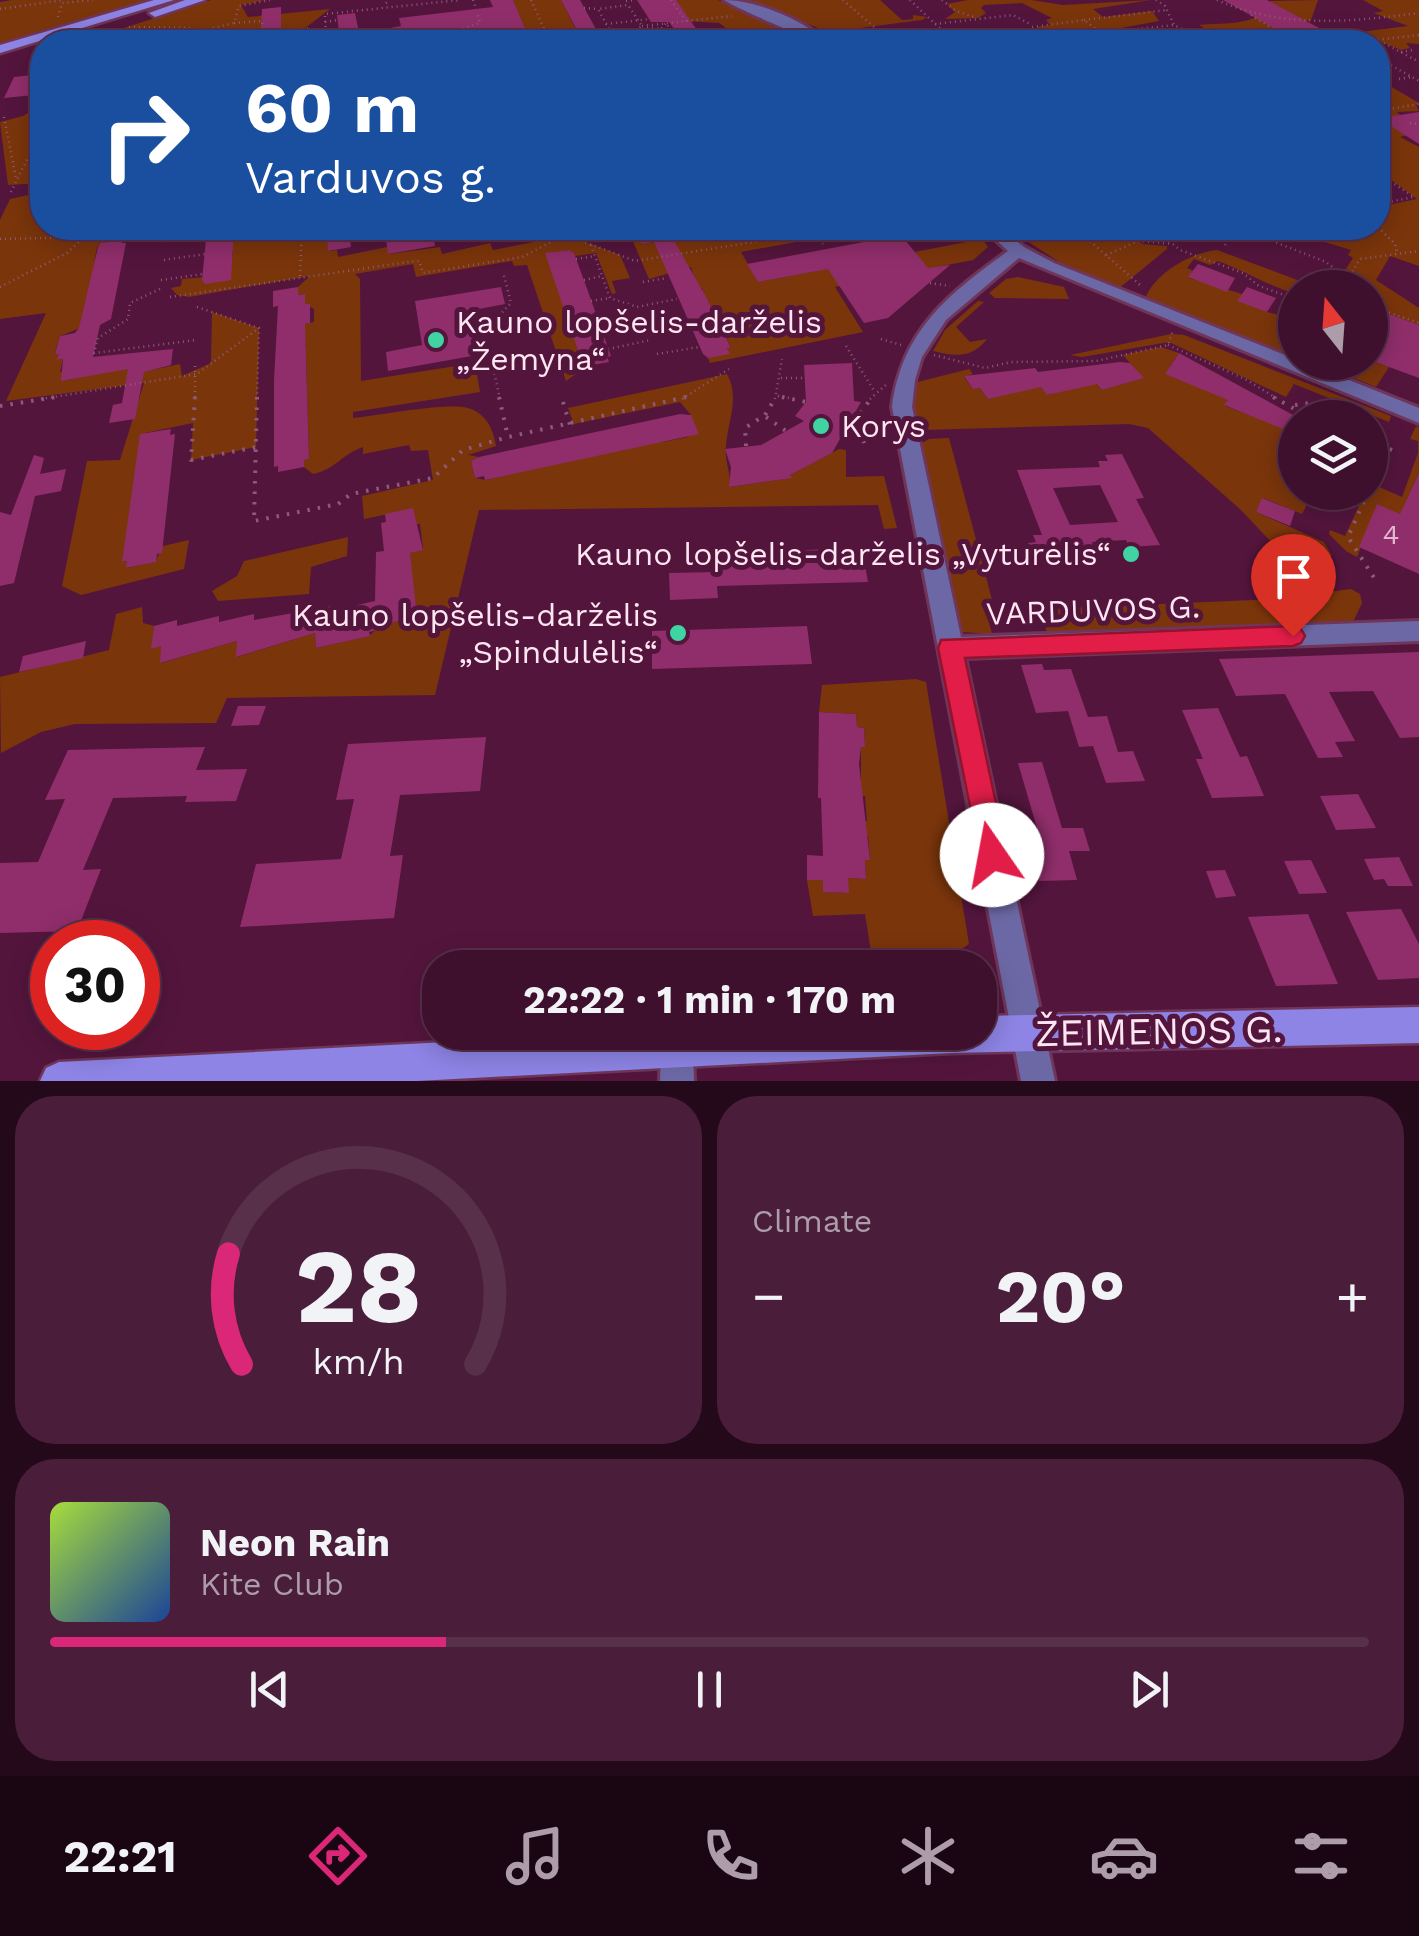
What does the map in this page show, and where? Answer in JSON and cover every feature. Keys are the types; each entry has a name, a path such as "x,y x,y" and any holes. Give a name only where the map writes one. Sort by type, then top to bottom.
{"main road":[{"path":"102,30 168,0"},
{"path":"104,30 199,0"},
{"path":"0,49 30,44"},
{"path":"0,58 30,49"},
{"name":"ŽEIMENOS G.","path":"59,1081 677,1065 1029,1034 1419,1025"}],"street":[{"path":"730,0 806,30"},
{"path":"1005,240 1126,300 1419,416"},
{"path":"1013,247 940,313 902,385 904,422 1038,1081"},
{"name":"VARDUVOS G.","path":"950,648 1419,632"}],"path":[{"path":"34,6 36,0"},
{"path":"0,9 92,0"},
{"path":"234,23 239,6 270,0"},
{"path":"326,30 325,14 460,0"},
{"path":"458,30 480,23 472,0"},
{"path":"531,0 545,30"},
{"path":"584,8 598,9 635,0"},
{"path":"671,0 686,21"},
{"path":"843,0 877,30"},
{"path":"910,0 941,30"},
{"path":"942,0 956,12 979,18"},
{"path":"1156,0 1167,10 1174,25"},
{"path":"1219,0 1274,30"},
{"path":"626,2 642,26"},
{"path":"598,9 610,30"},
{"path":"632,10 643,9"},
{"path":"666,23 755,10"},
{"path":"934,24 1013,15 1034,27 1167,10"},
{"path":"1246,12 1316,24 1419,14"},
{"path":"1368,12 1378,18"},
{"path":"590,17 602,16"},
{"path":"595,28 650,19"},
{"path":"325,22 338,20"},
{"path":"1084,20 1094,30"},
{"path":"129,27 206,30 262,22 263,30"},
{"path":"636,30 642,26 662,29 666,23"},
{"path":"666,23 670,30"},
{"path":"1125,30 1174,25 1183,30"},
{"path":"301,30 310,28"},
{"path":"1390,39 1419,35"},
{"path":"1390,46 1419,62"},
{"path":"1401,52 1413,50"},
{"path":"1390,65 1419,81"},
{"path":"1399,79 1412,77"},
{"path":"1390,109 1418,105"},
{"path":"4,117 16,178"},
{"path":"1410,123 1419,124"},
{"path":"11,192 30,152"},
{"path":"1390,181 1417,198"},
{"path":"1390,202 1417,198"},
{"path":"0,240 30,239"},
{"path":"1390,239 1396,253"},
{"path":"0,286 67,253 81,240"},
{"path":"166,241 173,240"},
{"path":"300,276 302,240"},
{"path":"170,297 415,261 423,273 522,257 555,240"},
{"path":"582,240 634,261 751,240"},
{"path":"820,240 823,244"},
{"path":"1013,247 1038,240"},
{"path":"1089,240 1140,285"},
{"path":"1129,240 1173,244"},
{"path":"1106,256 1147,240"},
{"path":"1168,240 1243,273 1266,291 1278,294"},
{"path":"1225,245 1229,240"},
{"path":"1269,240 1326,262 1336,270"},
{"path":"590,243 610,298"},
{"path":"1353,270 1360,259 1419,252"},
{"path":"164,260 204,254"},
{"path":"576,259 595,256"},
{"path":"1216,271 1221,265"},
{"path":"503,272 511,304 484,331 508,438"},
{"path":"161,280 203,274"},
{"path":"584,280 602,276"},
{"path":"643,282 667,278"},
{"path":"160,288 130,304 128,320 97,340 94,355 150,351 196,340"},
{"path":"591,301 610,298 637,307 677,300"},
{"path":"197,307 260,328"},
{"path":"1388,312 1419,323"},
{"path":"599,324 641,316"},
{"path":"646,329 688,322"},
{"path":"1168,345 1173,327"},
{"path":"0,406 198,374 260,328"},
{"path":"260,328 254,521 338,504 351,494 433,478 464,450 680,402 729,369"},
{"path":"90,339 103,342"},
{"path":"881,339 985,368 1011,362 1096,360 1168,345 1247,378 1252,386 1286,400"},
{"path":"608,348 652,340"},
{"path":"658,354 699,346"},
{"path":"846,346 875,392"},
{"path":"746,446 745,428 766,417 778,396 782,359"},
{"path":"194,366 198,374 191,460 256,447"},
{"path":"864,444 858,417 875,392 908,371"},
{"path":"781,378 804,378"},
{"path":"778,396 806,402"},
{"path":"563,402 570,424"},
{"path":"766,417 786,431"},
{"path":"1388,449 1395,452"},
{"path":"226,453 226,460"},
{"path":"1360,510 1348,537 1378,584"}],"shaded area":[{"path":"158,0 55,30 30,30 30,37 0,46 0,2"},
{"path":"211,0 265,0 241,5 248,17 330,9 303,30 117,30"},
{"path":"513,0 561,0 576,30 525,30"},
{"path":"654,0 718,0 791,30 729,30 719,23 686,21"},
{"path":"744,0 880,0 902,20 913,19 913,15 927,17 844,30 824,30"},
{"path":"968,0 1031,0 1063,5 1151,0 1093,9 1103,17 1152,11 1159,21 1111,30 1041,30 1037,27 1050,25 1046,20 1052,18 1022,3 984,5 981,8 986,13 978,18 945,19 955,12 947,4"},
{"path":"1318,0 1311,20 1279,30 1207,30 1199,25 1250,20 1265,10 1270,1"},
{"path":"1363,0 1419,0 1419,44 1406,43 1410,48 1401,50 1390,46 1390,30 1376,30 1408,26 1374,13 1383,11"},
{"path":"1390,86 1419,103 1419,111 1397,112 1400,115 1390,119"},
{"path":"30,112 30,184 8,185 0,122"},
{"path":"1390,125 1408,135 1400,137 1419,147 1419,266 1390,256 1382,270 1345,270 1353,258 1348,255 1351,250 1318,240 1390,240 1390,205 1417,199 1390,179"},
{"path":"30,195 30,240 118,240 97,247 83,327 60,336 55,353 59,354 58,360 63,359 60,372 68,371 67,380 128,367 128,375 180,364 182,376 211,363 212,312 259,328 256,447 191,460 193,423 145,433 123,562 127,561 127,568 155,562 163,546 189,540 184,569 81,595 62,586 87,461 120,460 144,383 6,401 46,313 0,319 0,220 10,199"},
{"path":"231,240 324,240 329,251 337,250 338,257 387,247 389,254 440,247 442,254 490,243 493,250 534,240 580,240 620,255 630,278 612,281 616,293 612,294 596,253 550,253 565,313 569,313 573,336 577,336 577,347 587,366 566,381 527,265 514,266 512,261 416,277 413,264 355,274 360,279 361,381 475,363 480,392 353,412 353,418 438,407 463,407 477,412 490,426 496,446 468,455 479,457 471,461 475,478 486,480 661,439 663,442 688,437 691,415 680,402 574,424 568,408 727,374 733,401 726,451 730,487 791,478 790,475 839,449 846,450 846,477 884,476 897,528 884,529 878,505 479,510 435,695 227,698 216,723 75,724 41,732 1,753 0,677 109,650 116,614 142,607 143,623 154,626 152,648 161,646 161,663 237,641 237,657 315,633 316,648 369,636 381,625 403,620 402,611 416,607 406,554 423,549 420,524 415,524 412,509 364,519 362,496 433,480 428,450 411,451 409,445 363,454 363,447 321,472 313,474 304,467 304,460 309,459 306,359 301,350 306,348 301,325 314,322 314,309 305,304 305,294 298,295 298,287 310,276 189,297 177,295 171,288 181,286 182,279 231,275 229,256 233,255"},
{"path":"632,240 642,244 667,240 807,240 741,252 758,282 977,240 983,240 988,247 973,260 835,287 863,332 710,363 708,358 731,347 724,334 720,334 713,310 708,310 691,267 649,279"},
{"path":"1025,240 1136,240 1167,246 1118,289 1070,269"},
{"path":"1217,250 1278,273 1278,287 1218,261 1210,265 1194,259 1187,268 1193,271 1189,278 1242,294 1267,312 1278,315 1278,350 1145,299 1157,281 1196,255"},
{"path":"1018,277 1064,287 1069,299 995,298 989,293 1006,279"},
{"path":"1388,288 1419,308 1419,325 1388,314"},
{"path":"978,301 984,302 956,327 970,342 987,339 963,354 933,351 945,330"},
{"path":"1171,334 1184,335 1278,372 1278,380 1299,380 1350,400 1334,400 1294,384 1286,397 1169,342 1082,357 1070,355"},
{"path":"1161,347 1179,353 1170,366 1172,377 1229,397 1225,406 1278,426 1278,504 1263,498 1256,512 1324,542 1332,556 1304,561 1328,592 1351,589 1360,594 1362,603 1354,620 1338,627 1047,633 1043,620 989,622 992,634 962,632 919,445 929,439 949,438 995,611 1323,597 1241,510 1148,428 1129,424 923,430 915,425 914,383 969,369 973,374 964,377 988,399 1039,385 1048,395 1094,381 1102,390 1143,378 1123,355"},
{"path":"1359,380 1381,380 1376,387"},
{"path":"1419,427 1419,473 1407,499 1419,522 1388,509 1388,491 1402,497 1418,453 1418,441 1410,439"},
{"path":"1357,510 1375,510 1357,557 1329,534 1330,530 1345,536"},
{"path":"348,537 347,556 311,567 309,594 218,601 212,591 237,576 244,561"},
{"path":"916,679 926,682 969,944 960,950 871,950 865,914 813,916 807,880 823,880 824,892 848,893 848,878 866,879 865,860 870,860 868,836 864,835 865,796 861,796 864,728 857,727 856,714 819,712 822,685"}],"building":[{"path":"490,0 513,0 526,30 390,28 401,26 399,18 493,7"},
{"path":"561,0 580,0 596,30 577,30"},
{"path":"637,0 676,0 697,30 675,30 669,22 651,22"},
{"path":"1223,0 1267,0 1319,28 1278,30"},
{"path":"281,7 281,30 261,30 262,9"},
{"path":"355,13 359,30 339,30 337,15"},
{"path":"30,75 30,95 4,98 14,77"},
{"path":"1419,112 1419,144 1390,125 1390,117"},
{"path":"122,240 126,243 111,319 100,325 93,357 173,349 171,365 144,372 135,419 109,423 113,405 122,403 128,369 61,381 63,359 57,360 59,354 55,354 60,336 75,333 79,328 98,247"},
{"path":"206,240 233,240 231,280 205,284 202,280"},
{"path":"328,240 350,240 351,247 328,251"},
{"path":"386,240 434,240 435,246 388,254"},
{"path":"640,240 674,240 705,295 731,348 727,348 730,354 708,358 703,354 654,242 642,244"},
{"path":"874,240 905,240 928,268 950,265 888,318 864,323 828,269 758,282 747,264"},
{"path":"545,253 574,253 590,297 611,356 607,357 609,362 587,366 582,362"},
{"path":"1198,264 1235,278 1227,292 1188,277"},
{"path":"298,287 298,295 305,294 305,304 310,304 310,323 305,324 309,459 304,460 304,467 278,472 278,466 274,467 274,380 278,306 273,307 273,291"},
{"path":"501,287 505,304 474,310 483,354 388,371 386,352 422,345 415,301"},
{"path":"1247,287 1276,298 1267,312 1237,301"},
{"path":"1388,314 1419,325 1419,378 1388,367"},
{"path":"1179,353 1278,407 1278,427 1224,405 1228,400 1165,374"},
{"name":"Korys","path":"852,363 854,401 861,402 832,453 790,475 792,478 729,487 731,467 725,449 761,445 804,421 795,416 806,402 804,365"},
{"path":"1130,363 1144,378 1102,390 1097,384 1047,395 1041,387 988,399 980,388 973,389 964,376 1035,368 1038,372"},
{"path":"680,414 691,415 699,434 485,480 484,476 475,478 471,461 479,457"},
{"path":"171,429 170,435 175,434 162,553 157,554 156,562 126,568 127,561 122,562 140,434"},
{"path":"1122,454 1144,498 1136,499 1160,545 1129,547 1126,540 1092,542 1094,548 1075,549 1078,555 1033,558 1028,543 1036,542 1033,535 1042,535 1017,470 1100,467 1098,461 1108,461 1105,455","holes":["1100,485 1118,522 1070,525 1053,488"]},
{"path":"34,455 44,458 40,474 66,469 61,491 35,496 14,583 0,586 0,512 11,515"},
{"path":"1419,473 1419,574 1359,547 1374,510 1388,509 1400,514"},
{"path":"1262,498 1278,504 1278,510 1295,511 1290,526 1256,512"},
{"path":"413,508 423,550 410,553 416,607 402,611 403,620 381,625 381,629 369,632 370,636 316,648 315,633 236,657 237,641 160,663 161,646 151,649 154,626 177,620 177,626 219,616 219,622 254,614 254,620 332,606 332,611 375,601 376,552 384,551 381,523 386,522 385,514"},
{"path":"862,548 868,582 717,586 718,598 670,600 669,573 716,572 715,553"},
{"path":"807,626 812,664 652,669 652,631"},
{"path":"86,641 83,658 19,672 23,656"},
{"path":"1419,652 1419,737 1400,738 1373,691 1329,692 1355,741 1335,742 1343,757 1318,758 1285,694 1236,696 1219,659"},
{"path":"1042,664 1044,670 1071,669 1088,717 1107,716 1118,752 1133,751 1145,781 1106,783 1093,746 1079,747 1068,711 1036,713 1021,665"},
{"path":"238,706 266,706 259,725 231,726"},
{"path":"1218,708 1240,757 1247,756 1264,796 1212,798 1196,759 1203,759 1182,710"},
{"path":"819,712 856,714 857,727 864,728 865,747 861,747 859,764 870,860 865,860 866,879 848,878 849,893 823,892 823,880 807,880 807,855 823,856 818,798"},
{"path":"486,737 480,791 400,795 390,856 403,855 394,918 240,927 256,864 341,859 354,799 336,800 348,744"},
{"path":"205,747 196,770 247,769 236,801 185,802 187,796 113,798 83,870 101,869 81,920 30,920 30,932 0,933 0,863 38,862 65,799 45,800 68,750"},
{"path":"1042,762 1062,828 1083,828 1090,851 1069,851 1077,880 1039,881 1026,828 1037,828 1018,763"},
{"path":"1358,794 1376,828 1336,830 1320,796"},
{"path":"1399,857 1413,886 1388,886 1384,879 1374,880 1364,859"},
{"path":"1311,860 1327,893 1299,894 1284,861"},
{"path":"1225,870 1236,896 1216,898 1206,871"},
{"path":"1401,909 1419,944 1419,978 1378,980 1346,912"},
{"path":"1308,914 1338,984 1276,986 1248,917"}],"place":[{"name":"Kauno lopšelis-darželis „Žemyna“","path":"436,340"},
{"name":"Korys","path":"821,426"},
{"name":"Kauno lopšelis-darželis „Vyturėlis“","path":"1131,554"},
{"name":"Kauno lopšelis-darželis „Spindulėlis“","path":"678,633"}],"route":[{"path":"992,855 950,648 1293,636"}]}
